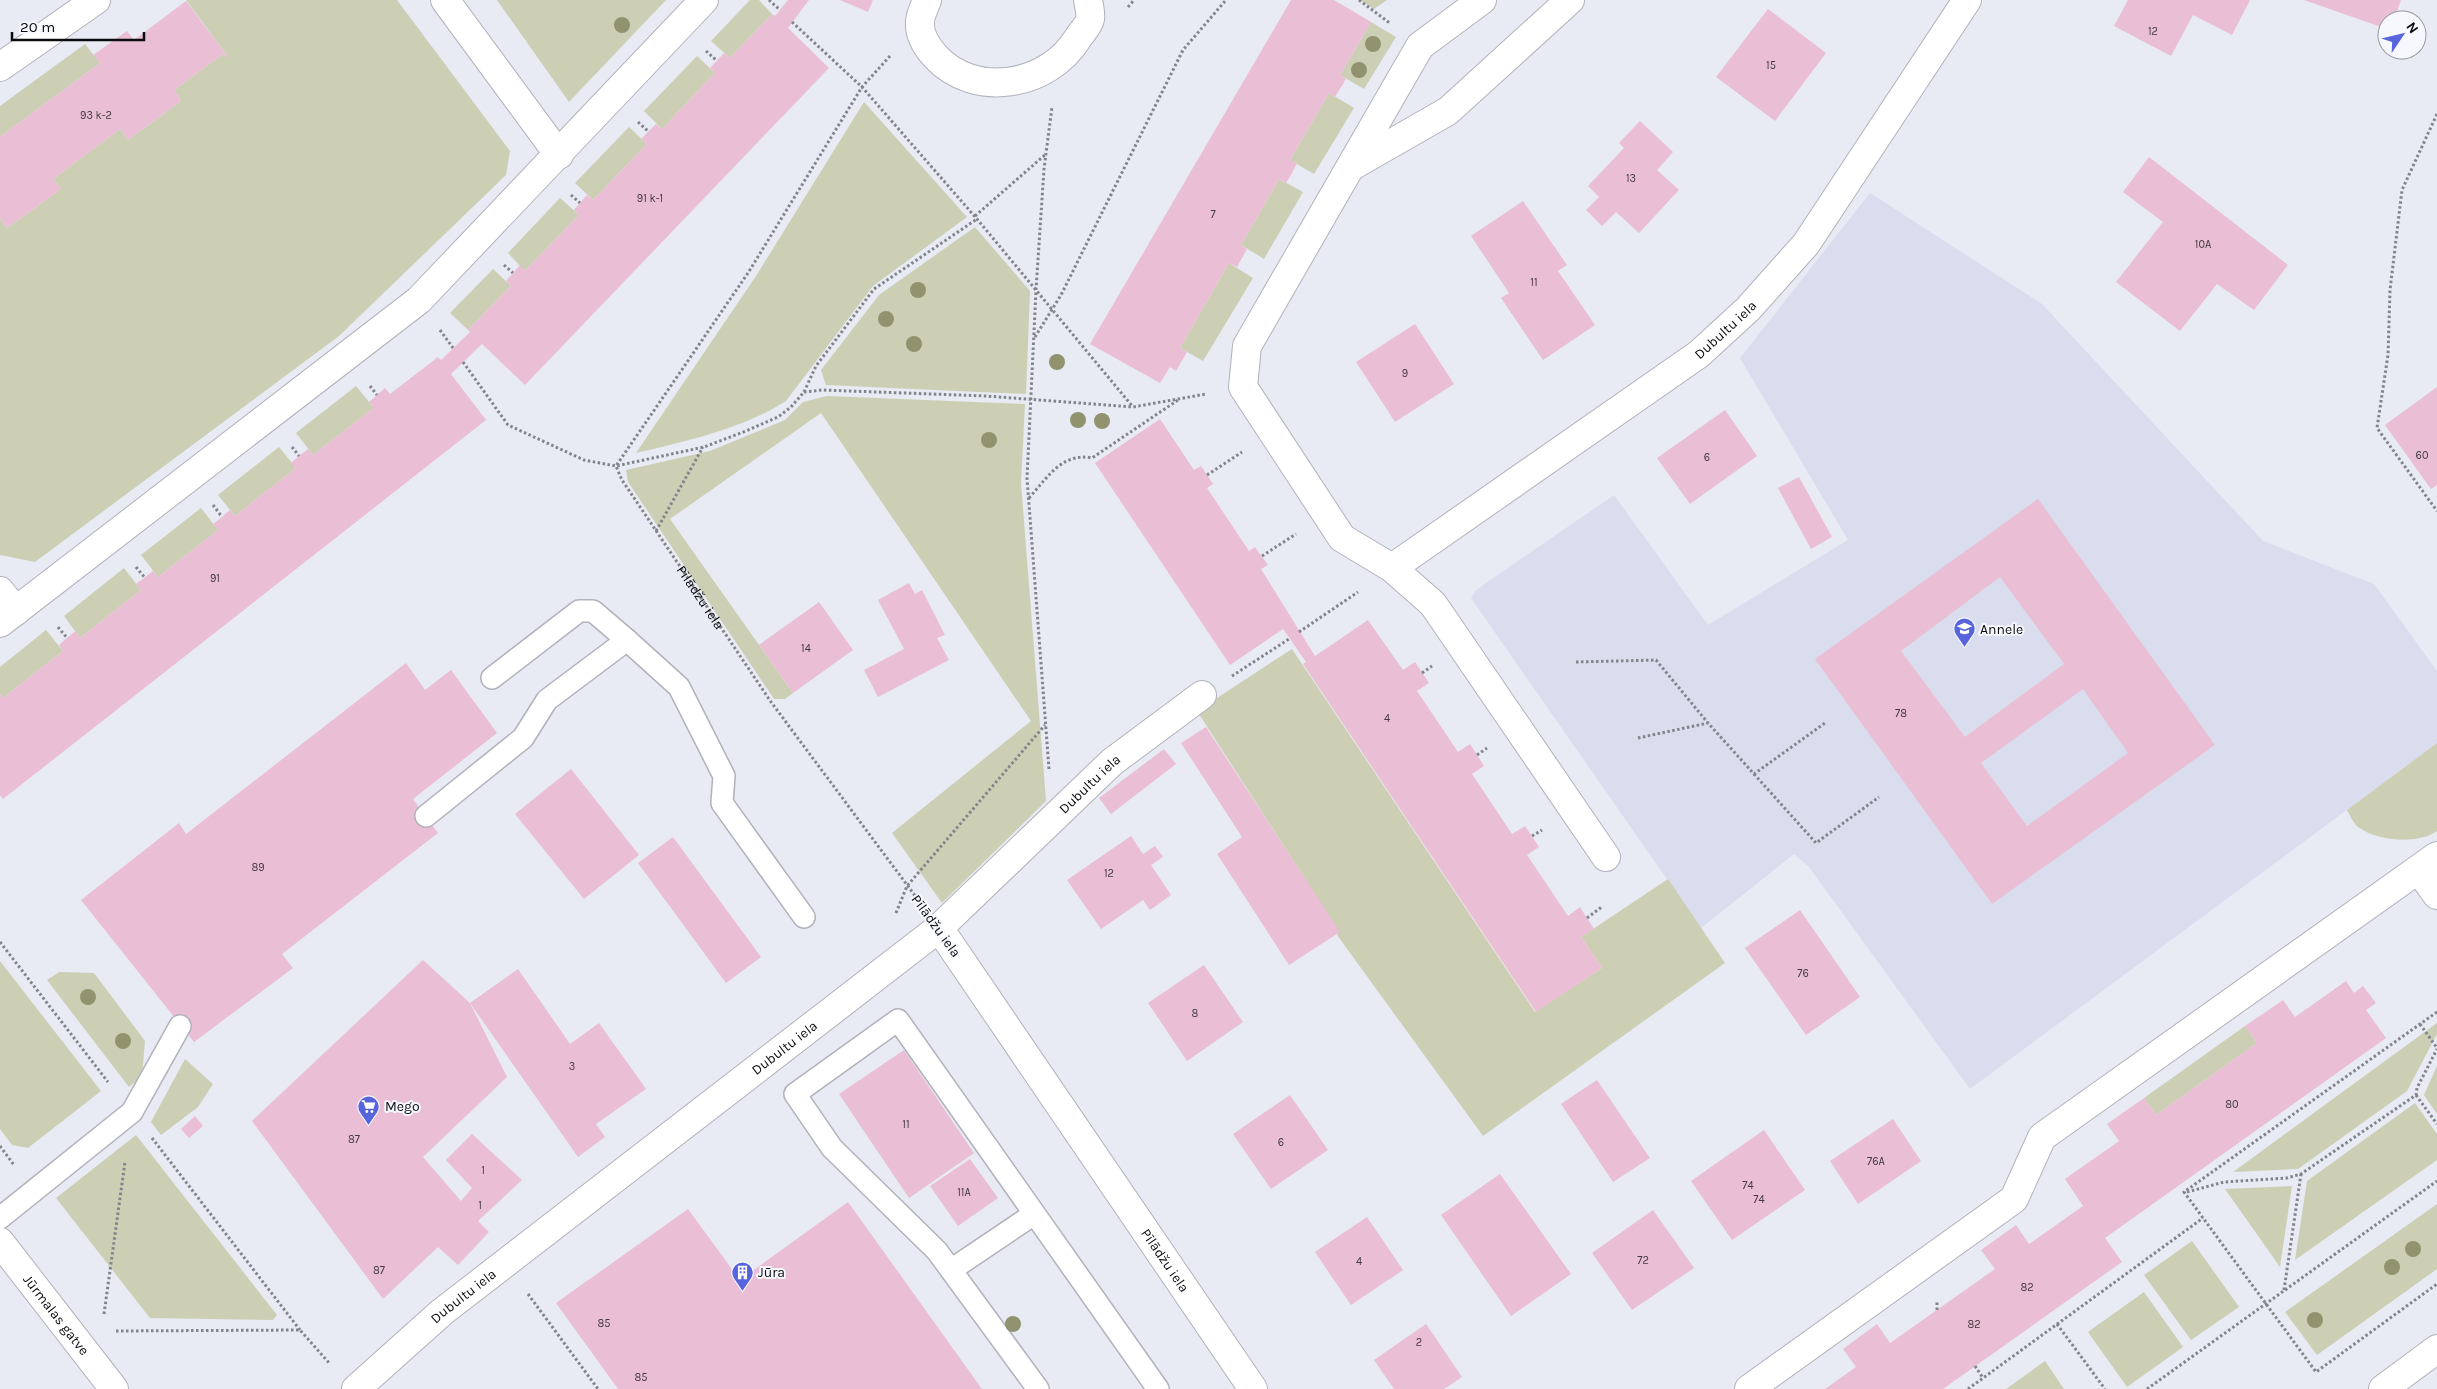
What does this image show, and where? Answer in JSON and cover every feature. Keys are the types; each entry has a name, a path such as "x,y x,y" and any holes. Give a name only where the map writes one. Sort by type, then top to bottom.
{"street":[{"path":"0,67 96,0"},
{"path":"445,0 559,155"},
{"path":"5,608 419,300 559,155 704,0"},
{"path":"924,11 926,46 943,65 971,80 1003,83 1032,78 1058,62 1075,43 1090,19 1088,0"},
{"path":"1482,0 1420,46 1247,346 1243,387 1342,538 1392,568 1433,604 1606,857"},
{"path":"1351,166 1448,111 1570,0"},
{"name":"Dubultu iela","path":"1392,568 1699,354 1748,309 1806,244 1967,0"},
{"name":"Dubultu iela","path":"356,1389 442,1312 939,928 1112,762 1202,695"},
{"path":"1749,1389 2014,1199 2042,1137 2428,863 2437,895"},
{"name":"Pīlādžu iela","path":"939,928 1253,1389"},
{"name":"Jūrmalas gatve","path":"0,1242 114,1389"},
{"path":"2383,1389 2437,1349"}],"lane":[{"path":"492,678 579,611 593,611 680,687 724,776 722,803 804,917"},
{"path":"426,816 523,738 547,700 627,640"},
{"path":"1038,1389 937,1251 832,1148 794,1094 898,1020 1158,1389"},
{"path":"0,1218 132,1112 180,1026"},
{"path":"951,1270 1034,1214"}],"path":[{"path":"769,0 780,10"},
{"path":"1034,339 1052,310 1183,50 1226,0"},
{"path":"616,466 748,273 862,88 924,11"},
{"path":"792,22 862,88 976,218 1133,407"},
{"path":"1053,820 1027,478 1036,290 1046,153 1058,62"},
{"path":"2437,114 2402,190 2390,290 2388,356 2377,428 2437,511"},
{"path":"463,362 508,425 584,460 616,466 704,447 778,417 791,407 804,392 816,366 874,289 976,218 1046,153"},
{"path":"804,392 822,390 1031,399 1133,407 1243,387"},
{"path":"1028,498 1060,464 1079,455 1092,458 1179,399"},
{"path":"656,531 704,447"},
{"path":"1206,475 1244,451"},
{"name":"Pīlādžu iela","path":"616,466 622,480 772,702 939,928"},
{"path":"1262,556 1299,532"},
{"path":"1299,632 1392,568"},
{"path":"57,626 67,638"},
{"path":"1202,695 1289,639"},
{"path":"1576,662 1656,660 1708,723 1816,843 1879,797"},
{"path":"1638,738 1708,723"},
{"path":"1754,774 1825,723"},
{"path":"892,922 908,886 1046,724"},
{"path":"1587,918 1603,906"},
{"path":"2184,1192 2437,1012"},
{"path":"2419,1024 2437,1048 2417,1088 2416,1095 2437,1124"},
{"path":"2184,1192 2224,1182 2287,1178 2301,1174 2416,1095"},
{"path":"103,1322 132,1112"},
{"path":"2284,1290 2301,1174"},
{"path":"2147,1389 2437,1181"},
{"path":"2184,1192 2264,1304 2316,1372 2437,1284"},
{"path":"1968,1389 2203,1218"},
{"path":"506,1263 598,1389"},
{"path":"2057,1324 2105,1389"},
{"path":"112,1331 300,1330 332,1367"},
{"path":"1975,1366 1983,1378"}],"shaded area":[{"name":"Annele","path":"1870,193 2042,304 2263,541 2374,584 2437,671 2437,743 1970,1089 1809,867 1794,854 1701,928 1471,598 1476,590 1614,495 1708,625 1848,540 1740,358"}],"green space":[{"path":"186,0 397,0 510,151 506,175 339,336 35,562 0,555 0,218 7,228 61,189 53,179 120,129 128,140 181,101 174,90 223,54 228,57"},
{"path":"497,0 666,0 569,102"},
{"path":"750,0 759,0 772,14 730,58 711,41"},
{"path":"1360,0 1387,0 1374,9"},
{"path":"1371,22 1396,37 1364,89 1340,75"},
{"path":"85,44 100,63 0,137 0,106"},
{"path":"697,56 715,73 662,129 644,111"},
{"path":"1329,93 1354,108 1314,174 1290,160"},
{"path":"864,102 967,217 873,286 786,401 733,427 636,453 756,276"},
{"path":"629,127 647,144 593,200 575,183"},
{"path":"1279,179 1303,192 1264,259 1241,245"},
{"path":"560,198 579,215 525,271 508,253"},
{"path":"975,227 1030,291 1026,394 826,385 821,370 879,295"},
{"path":"1229,263 1253,278 1203,361 1180,348"},
{"path":"493,269 511,286 468,330 450,313"},
{"path":"356,386 374,408 313,455 296,433"},
{"path":"827,396 1025,404 1021,483 1046,801 942,903 892,833 1031,721 821,413 670,519 793,693 785,699 774,699 628,482 626,470 710,451 785,420 803,402"},
{"path":"279,447 296,468 235,516 218,495"},
{"path":"201,508 218,530 158,577 141,555"},
{"path":"124,568 141,590 80,638 64,616"},
{"path":"46,630 63,651 3,698 0,694 0,667"},
{"path":"1292,649 1535,1012 1602,968 1581,937 1668,879 1725,963 1483,1136 1337,935 1339,932 1197,711"},
{"path":"2437,743 2437,831 2419,838 2397,840 2375,836 2358,827 2347,810"},
{"path":"0,961 101,1091 28,1148 12,1145 0,1129"},
{"path":"59,972 94,973 145,1041 142,1076 129,1087 47,980"},
{"path":"2437,1023 2437,1034 2407,1091 2298,1169 2233,1172"},
{"path":"2245,1026 2257,1043 2156,1115 2144,1098"},
{"path":"185,1059 213,1084 198,1107 161,1135 151,1122"},
{"path":"2437,1066 2437,1114 2424,1095"},
{"path":"2415,1103 2437,1134 2437,1160 2295,1260 2307,1181"},
{"path":"136,1135 277,1315 273,1320 150,1318 56,1198"},
{"path":"2292,1186 2280,1267 2225,1189"},
{"path":"2437,1204 2437,1269 2317,1355 2285,1312"},
{"path":"2192,1241 2239,1307 2191,1340 2144,1275"},
{"path":"2144,1292 2183,1347 2127,1387 2088,1332"},
{"path":"2045,1361 2064,1389 2006,1389"}],"building":[{"path":"788,0 809,0 788,28 829,68 525,385 482,344 451,374 486,420 3,799 0,795 0,694 3,698 63,651 59,645 75,631 80,638 141,590 136,584 153,571 158,577 218,530 213,524 230,510 235,516 296,468 291,463 308,449 313,455 374,408 369,402 385,388 390,394 438,357 441,360 470,332 468,330 511,286 506,281 520,265 525,271 579,215 574,210 587,195 593,200 647,144 641,139 656,124 662,129 715,73 710,68 724,53 730,58 772,14 775,16"},
{"path":"840,0 873,0 868,12"},
{"path":"1291,0 1334,0 1371,22 1340,75 1346,79 1335,97 1329,93 1290,160 1297,163 1292,173 1286,183 1279,179 1241,245 1247,249 1237,267 1229,263 1180,348 1187,352 1176,371 1170,367 1160,383 1090,344"},
{"path":"2128,0 2250,0 2232,35 2193,15 2171,56 2114,26"},
{"path":"2304,0 2401,0 2398,10 2377,10 2377,26"},
{"path":"186,1 228,57 223,54 174,90 181,101 128,140 120,129 53,179 61,189 7,228 0,218 0,137 100,63 93,55 127,31 134,40"},
{"path":"1768,9 1826,53 1775,121 1716,77"},
{"path":"1640,121 1673,152 1657,170 1679,190 1639,233 1616,212 1602,226 1586,210 1599,197 1588,186 1624,148 1619,143"},
{"path":"2149,157 2288,265 2254,310 2217,284 2180,331 2116,282 2163,222 2123,192"},
{"path":"1523,201 1567,265 1558,271 1595,325 1543,360 1501,298 1509,293 1471,236"},
{"path":"1415,324 1454,384 1395,422 1356,362"},
{"path":"2437,387 2437,485 2431,489 2385,425"},
{"path":"1725,410 1757,456 1690,504 1657,458"},
{"path":"1160,419 1194,470 1201,466 1213,484 1207,488 1249,551 1255,547 1268,565 1261,569 1315,656 1368,620 1403,670 1415,662 1429,683 1417,691 1458,752 1470,744 1484,766 1472,774 1512,834 1525,826 1539,847 1527,855 1568,916 1580,907 1594,929 1581,937 1602,968 1536,1012 1303,664 1306,662 1283,629 1230,665 1095,463"},
{"path":"1799,477 1832,537 1811,549 1778,488"},
{"path":"2038,499 2215,745 1992,904 1815,659","holes":["2000,577 2064,664 1965,737 1901,651","2083,689 2128,753 2027,826 1981,763"]},
{"path":"909,583 915,594 922,590 945,635 937,638 949,660 878,697 864,670 904,649 878,600"},
{"path":"819,602 853,650 793,693 759,645"},
{"path":"406,663 425,690 451,670 497,733 413,799 438,833 282,954 293,968 194,1042 81,900 179,823 186,834"},
{"path":"1206,727 1340,932 1289,965 1217,854 1242,837 1181,743"},
{"path":"1164,749 1176,764 1111,814 1099,798"},
{"path":"571,769 639,855 584,899 515,814"},
{"path":"1131,836 1143,854 1155,846 1163,857 1151,865 1171,895 1150,910 1143,900 1101,929 1067,880"},
{"path":"673,837 761,957 726,983 638,863"},
{"path":"1800,910 1860,997 1806,1035 1745,948"},
{"path":"423,960 470,1003 507,1077 423,1157 461,1201 472,1188 446,1160 472,1134 522,1180 478,1221 489,1232 458,1265 438,1247 383,1299 252,1121"},
{"path":"1204,965 1243,1022 1187,1061 1148,1003"},
{"path":"518,969 570,1044 599,1023 646,1089 596,1124 605,1137 578,1157 470,1003"},
{"path":"2346,981 2354,993 2363,986 2376,1003 2366,1010 2386,1038 2105,1238 2122,1262 1943,1389 1825,1389 1856,1367 1843,1349 1877,1324 1890,1343 1995,1269 1981,1250 2016,1225 2029,1244 2083,1206 2065,1179 2119,1141 2107,1124 2144,1098 2156,1115 2257,1043 2245,1026 2283,1000 2295,1017"},
{"path":"904,1050 974,1153 909,1198 839,1094"},
{"path":"1597,1080 1650,1158 1613,1182 1561,1104"},
{"path":"1290,1095 1328,1150 1271,1189 1233,1134"},
{"path":"195,1116 203,1126 189,1138 181,1129"},
{"path":"1893,1119 1921,1161 1858,1204 1830,1161"},
{"path":"1764,1130 1805,1190 1732,1240 1691,1181"},
{"path":"970,1159 998,1198 958,1226 930,1186"},
{"path":"1500,1174 1571,1274 1511,1316 1441,1215"},
{"name":"Jūra","path":"848,1202 982,1389 618,1389 556,1303 688,1209 740,1280"},
{"path":"1653,1210 1694,1268 1632,1310 1592,1253"},
{"path":"1367,1217 1403,1270 1351,1305 1315,1252"},
{"path":"1426,1324 1462,1377 1444,1389 1394,1389 1374,1360"}],"place":[{"name":"Annele","path":"1964,648"},
{"name":"Mego","path":"369,1125"},
{"name":"Jūra","path":"742,1291"}]}
